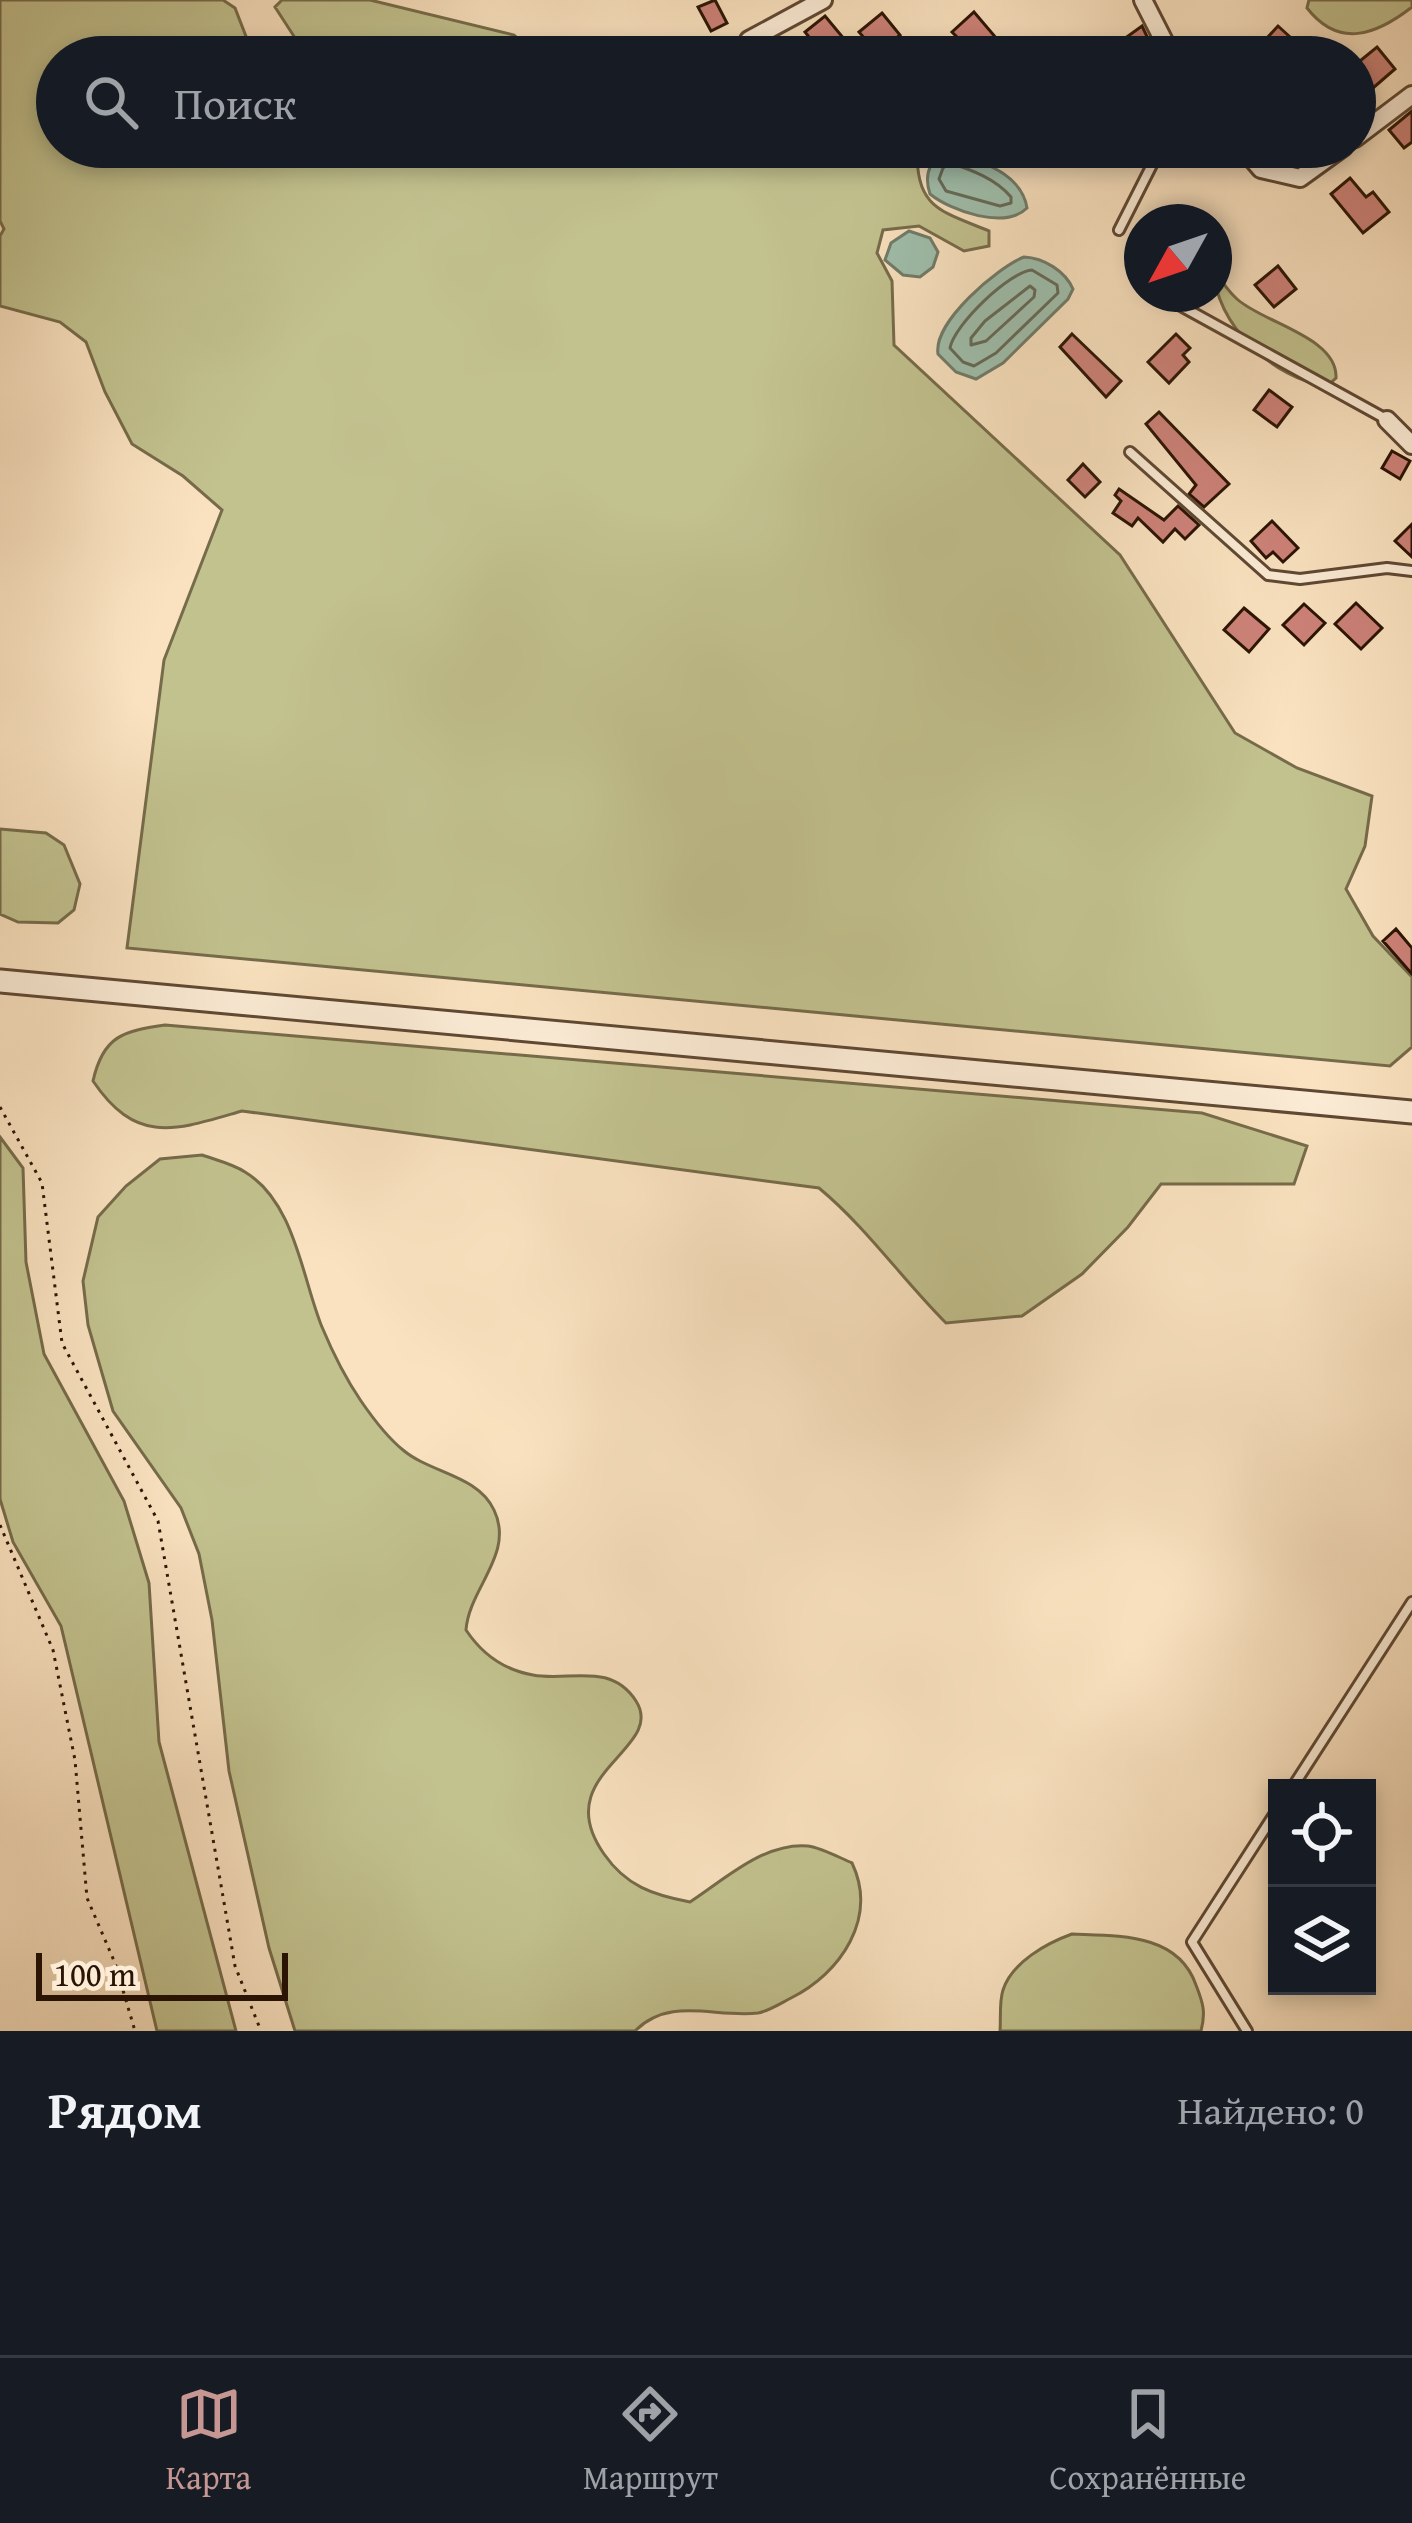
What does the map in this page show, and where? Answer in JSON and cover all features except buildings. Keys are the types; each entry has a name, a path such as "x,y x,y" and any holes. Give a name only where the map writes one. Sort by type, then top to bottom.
{"street":[{"path":"756,36 823,0"},
{"path":"1143,0 1161,36"},
{"path":"1376,122 1412,95"},
{"path":"1259,168 1300,178 1314,168"},
{"path":"1387,419 1412,445"},
{"path":"0,981 1412,1112"}],"lane":[{"path":"1119,230 1150,168"},
{"path":"1192,312 1387,419"},
{"path":"1130,452 1268,575 1300,580 1388,568 1412,571"},
{"path":"1298,1779 1412,1602"},
{"path":"1247,2031 1192,1942 1268,1824"}],"path":[{"path":"0,1107 42,1183 62,1343 158,1521 236,1966 261,2031"},
{"path":"0,1525 53,1650 75,1760 87,1898 115,1963 135,2031"}],"green space":[{"path":"0,0 223,0 235,8 246,36 36,36 36,168 918,168 926,195 934,204 989,231 989,246 964,251 919,226 883,230 877,253 892,281 894,345 1120,555 1235,733 1297,768 1372,796 1365,846 1346,889 1373,936 1412,977 1412,1047 1390,1066 127,948 164,660 222,510 183,476 132,444 86,342 60,322 0,306 0,236 4,229 0,221"},
{"path":"282,0 370,0 515,36 294,36 275,7"},
{"path":"1309,0 1412,0 1412,7 1385,25 1345,33 1319,21 1307,8"},
{"path":"1232,294 1249,308 1312,341 1333,364 1336,378 1327,386 1287,373 1236,328 1226,312 1232,312"},
{"path":"0,829 46,833 64,845 80,884 74,910 58,923 18,922 0,914"},
{"path":"165,1025 1202,1113 1307,1146 1294,1184 1161,1184 1082,1274 1022,1316 946,1323 819,1188 242,1111 177,1127 142,1124 109,1102 93,1081 103,1054 117,1038"},
{"path":"0,1137 23,1168 26,1262 44,1354 124,1501 149,1583 159,1742 236,2031 157,2031 61,1626 13,1542 0,1499"},
{"path":"202,1155 245,1172 275,1202 295,1242 330,1346 380,1427 414,1458 477,1489 494,1510 499,1541 469,1615 466,1630 472,1639 513,1669 533,1675 601,1677 626,1689 636,1701 641,1718 636,1734 597,1783 589,1803 590,1826 612,1865 641,1887 690,1902 745,1864 792,1846 808,1846 852,1863 859,1884 857,1923 839,1959 809,1987 762,2012 678,2011 649,2020 635,2031 295,2031 269,1948 229,1771 212,1620 199,1554 181,1508 113,1411 88,1325 83,1281 98,1217 126,1186 160,1159"},
{"path":"1072,1934 1145,1941 1176,1955 1200,1997 1201,2031 1000,2031 1002,1995 1014,1971 1042,1948"}],"water":[{"path":"931,168 993,168 1017,186 1027,208 992,218 964,212 930,194"},
{"path":"909,231 930,238 938,252 933,267 920,277 903,275 885,260 891,243"},
{"path":"1024,257 1059,271 1073,289 1068,299 1003,363 976,379 956,372 938,354 946,327 984,284"}]}
